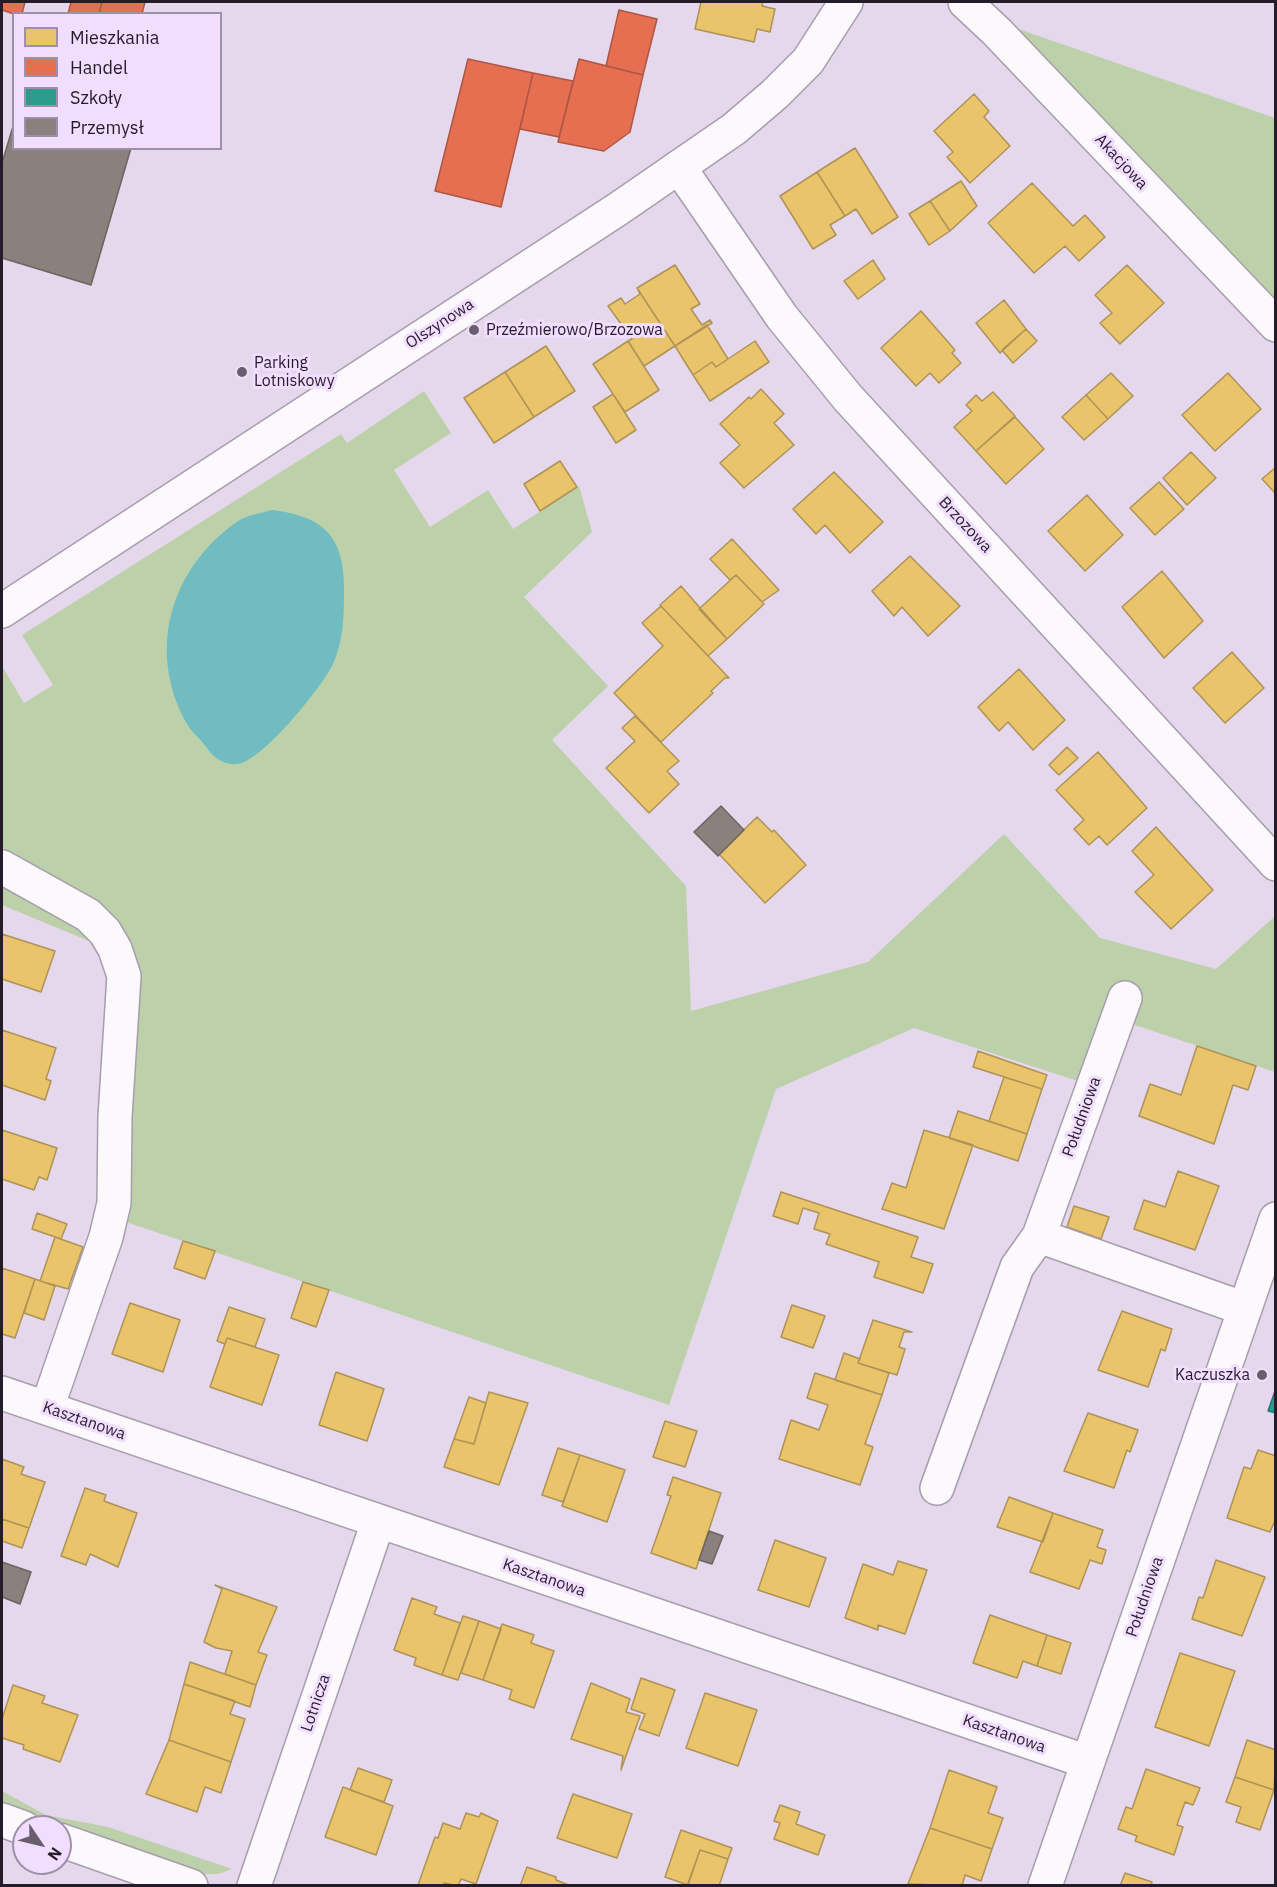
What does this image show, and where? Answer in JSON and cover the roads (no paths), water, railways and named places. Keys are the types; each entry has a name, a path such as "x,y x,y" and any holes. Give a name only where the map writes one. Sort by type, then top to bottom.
{"street":[{"name":"Olszynowa","path":"2,611 734,129 775,94 807,60 846,2"},
{"name":"Akacjowa","path":"964,2 998,32 1275,325"},
{"name":"Brzozowa","path":"679,167 782,317 848,398 1275,864"},
{"path":"2,867 88,915 105,932 116,949 124,976 115,1117 114,1203 106,1237 47,1408"},
{"name":"Południowa","path":"937,1488 1017,1267 1039,1236 1125,998"},
{"name":"Południowa","path":"1045,1886 1275,1219"},
{"path":"1039,1236 1245,1309"},
{"name":"Kasztanowa","path":"2,1393 1088,1762"},
{"name":"Lotnicza","path":"254,1886 378,1521"},
{"path":"72,1844 191,1886"}],"place":[{"name":"Przeźmierowo/Brzozowa","path":"474,330"},
{"name":"Parking Lotniskowy","path":"242,372"},
{"name":"Kaczuszka","path":"1262,1375"}]}
